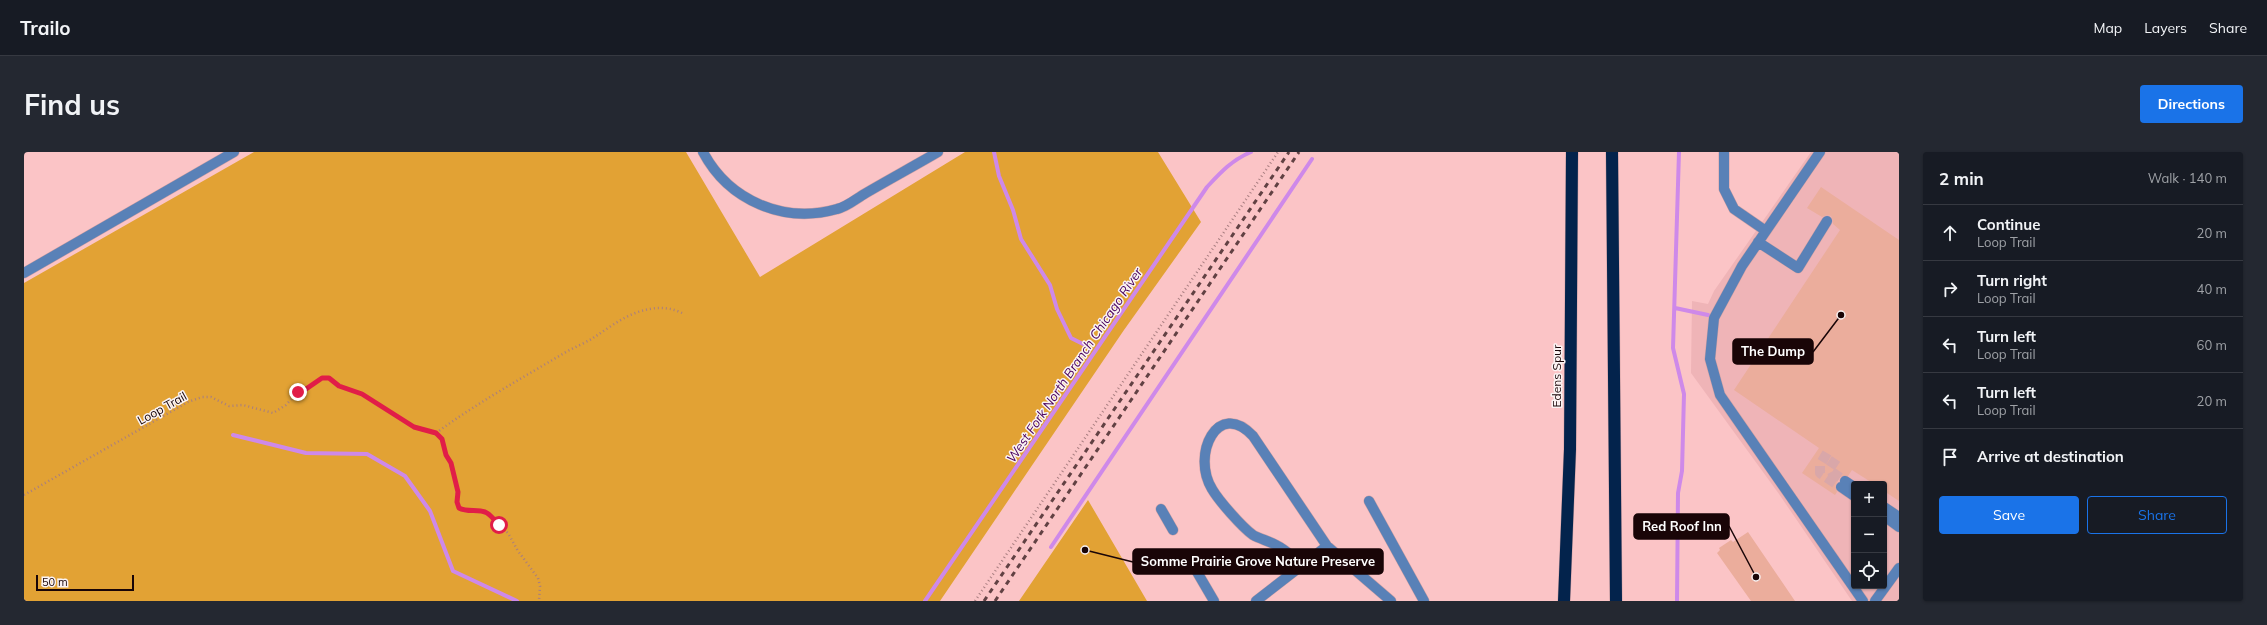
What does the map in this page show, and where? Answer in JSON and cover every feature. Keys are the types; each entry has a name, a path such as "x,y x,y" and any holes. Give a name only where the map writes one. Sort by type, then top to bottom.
{"highway":[{"name":"Edens Spur","path":"1564,601 1570,449 1572,152"},
{"path":"1612,152 1616,601"}],"street":[{"path":"24,273 234,152"},
{"path":"703,152 718,176 746,199 775,211 806,215 838,209 938,152"},
{"path":"1724,152 1724,189 1734,208 1766,231"},
{"path":"1820,152 1726,291 1714,318 1710,358 1720,395 1863,601"},
{"path":"1758,242 1798,268 1827,221"},
{"path":"1303,565 1278,545 1253,535 1211,489 1206,474 1203,454 1207,439 1212,432 1224,425 1237,424 1245,427 1253,436 1327,546 1391,601"},
{"path":"1851,486 1843,484 1851,493"},
{"path":"1369,501 1424,601"},
{"path":"1161,509 1173,530"},
{"path":"1887,509 1899,517"},
{"path":"1886,517 1899,526"},
{"path":"1256,601 1327,546"},
{"path":"1190,560 1214,601"},
{"path":"1875,601 1899,568"}],"path":[{"path":"975,601 1278,152"},
{"path":"539,601 540,586 538,578 518,551 508,532 487,513 481,511 465,511 459,508 457,502 458,492 451,463 446,455 442,439 436,433 468,410 481,404 507,387 594,338 612,324 646,310 671,307 682,313"},
{"name":"Loop Trail","path":"24,495 188,402 211,397 229,406 243,405 273,413 286,405 298,392 306,389 322,378 329,378 339,386 362,394 414,427 436,433"}],"shaded area":[{"path":"254,152 686,152 760,277 965,152 1158,152 1201,222 1124,330 940,601 24,601 24,283"},
{"path":"1811,152 1899,152 1899,601 1852,601 1779,494 1691,373 1692,301 1708,304 1714,291"},
{"path":"1088,500 1147,601 1019,601"}],"building":[{"path":"1821,187 1899,240 1899,501 1887,493 1887,481 1869,481 1852,470 1848,476 1840,477 1835,486 1837,492 1835,495 1802,473 1819,448 1734,390 1840,230 1833,224 1831,216 1827,215 1822,217 1807,208"},
{"path":"1748,532 1795,601 1751,601 1717,553 1720,550 1719,548 1731,540 1733,542"}],"waterway":[{"path":"994,152 999,176 1013,210 1021,239 1050,285 1057,309 1071,338 1083,344"},
{"name":"West Fork North Branch Chicago River","path":"925,601 1207,187 1232,163 1251,152"},
{"path":"1677,601 1678,493 1682,471 1684,394 1673,348 1679,152"},
{"path":"1051,547 1312,159"},
{"path":"1675,308 1708,315"},
{"path":"233,435 306,453 367,454 405,476 430,511 453,571 517,601"}],"tunnel":[{"path":"1827,453 1820,465 1820,473 1841,487"},
{"path":"1836,459 1830,468 1832,472 1845,481"}],"railway":[{"path":"984,601 1289,152"},
{"path":"995,601 1299,152"}],"place":[{"name":"The Dump","path":"1841,315"},
{"name":"Somme Prairie Grove Nature Preserve","path":"1085,550"},
{"name":"Red Roof Inn","path":"1756,577"}],"route":[{"path":"298,392 306,389 314,382 322,378 329,378 339,386 362,394 379,403 392,414 414,427 424,431 430,430 436,433 442,439 446,455 451,463 458,492 457,502 459,508 465,511 481,511 487,513 499,525"}]}
